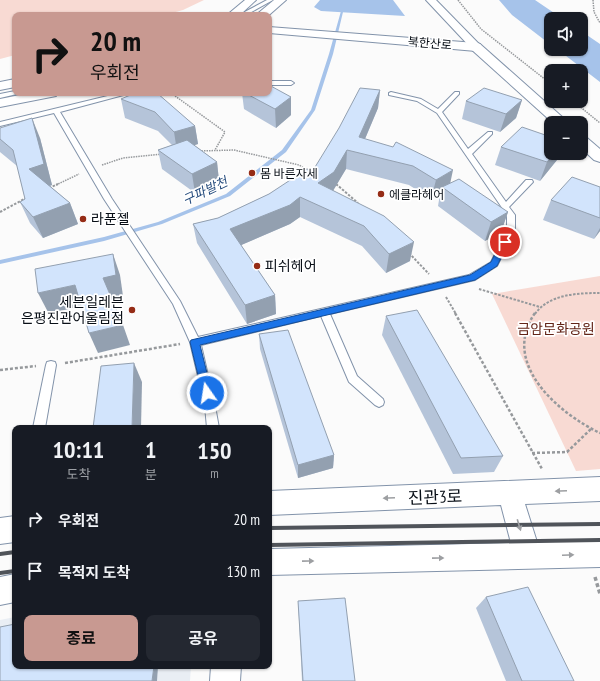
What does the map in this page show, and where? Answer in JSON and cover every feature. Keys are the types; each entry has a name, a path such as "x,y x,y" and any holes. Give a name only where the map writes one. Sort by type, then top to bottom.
{"main road":[{"path":"236,12 251,0"},
{"path":"266,12 281,0"},
{"name":"북한산로","path":"272,30 476,47"},
{"path":"476,47 554,116"},
{"path":"0,86 12,84"},
{"path":"0,103 36,96"},
{"path":"588,146 600,156"}],"street":[{"path":"431,0 476,47"},
{"name":"진관3로","path":"272,503 600,490"},
{"path":"510,494 528,556"},
{"path":"0,531 12,529"},
{"path":"272,562 528,556 596,562"},
{"path":"0,591 12,589"},
{"path":"225,681 226,669"}],"lane":[{"path":"248,12 271,0"},
{"path":"272,83 291,83"},
{"path":"439,112 457,92"},
{"path":"0,96 12,94"},
{"path":"195,342 472,278 494,264 511,230 510,215 439,112 419,100 391,94"},
{"path":"0,124 116,96"},
{"path":"56,111 108,199 177,303 195,342 210,406 213,425"},
{"path":"468,153 490,133"},
{"path":"505,207 530,182"},
{"path":"324,312 353,379 379,402"},
{"path":"40,425 51,365"}],"path":[{"path":"458,0 481,29 544,78"},
{"path":"593,0 594,12 600,23"},
{"path":"175,96 225,132 216,150"},
{"path":"582,108 600,123"},
{"path":"196,151 234,150 299,165 317,174"},
{"path":"43,191 89,168 123,158 168,154"},
{"path":"329,180 359,204"},
{"path":"0,212 28,197"},
{"path":"408,252 440,285 545,475"},
{"path":"456,282 540,307"},
{"path":"600,293 582,292 558,297 540,307 528,322 524,341 528,363 540,387 562,409 591,429 600,433"},
{"path":"0,370 51,365 195,342"},
{"path":"532,452 567,452 591,429"},
{"path":"596,562 600,594"}],"shaded area":[{"path":"12,618 12,669 191,669 190,681 0,681 0,620"}],"green space":[{"path":"0,0 204,0 176,12 12,12 12,56 0,59"},
{"name":"금암문화공원","path":"600,276 600,469 576,471 492,294"}],"water":[{"path":"320,0 393,0 405,16 321,11 314,7"},
{"path":"499,0 535,0 553,12 544,12 544,40 512,15"},
{"path":"588,36 600,44 600,82 588,73 588,64 577,64 566,56 588,56"}],"building":[{"path":"272,87 291,97 275,109 251,96 272,96"},
{"path":"360,88 380,90 359,137 393,147 396,142 453,170 436,180 413,166 347,150 334,172 318,183 384,216 414,242 389,254 364,226 300,197 290,205 230,229 275,295 245,305 193,224 218,218 269,194 307,169 312,172 339,128"},
{"path":"484,88 522,100 506,114 466,101"},
{"path":"128,96 160,96 195,126 174,132 155,112 121,99"},
{"path":"32,118 44,164 29,169 70,203 33,217 20,202 25,199 13,150 0,139 0,128"},
{"path":"522,127 544,135 544,160 549,160 547,162 501,147"},
{"path":"187,140 217,162 192,174 158,150"},
{"path":"572,177 600,187 600,218 551,200"},
{"path":"459,179 508,212 491,222 442,187"},
{"path":"113,254 116,275 103,278 123,325 89,333 75,285 38,293 35,269"},
{"path":"417,310 503,456 461,458 386,316"},
{"path":"288,330 334,455 298,465 259,334"},
{"path":"134,363 132,425 93,425 101,366"},
{"path":"528,587 574,681 522,681 486,597"},
{"path":"345,598 355,681 303,681 298,601"},
{"path":"12,625 12,669 154,669 152,681 0,681 0,627"}],"waterway":[{"name":"구파발천","path":"0,262 104,239 160,223 228,195 284,151 313,110 331,54 342,12"}],"railway":[{"path":"272,528 600,524"},
{"path":"272,545 600,540"},
{"path":"0,554 12,552"},
{"path":"0,573 12,571"}],"place":[{"name":"몸 바른자세","path":"252,173"},
{"name":"에클라헤어","path":"381,194"},
{"name":"라푼젤","path":"83,219"},
{"name":"피쉬헤어","path":"257,266"},
{"name":"세븐일레븐 은평진관어울림점","path":"132,310"}],"route":[{"path":"207,393 195,342 472,278 494,264 505,242"}]}
